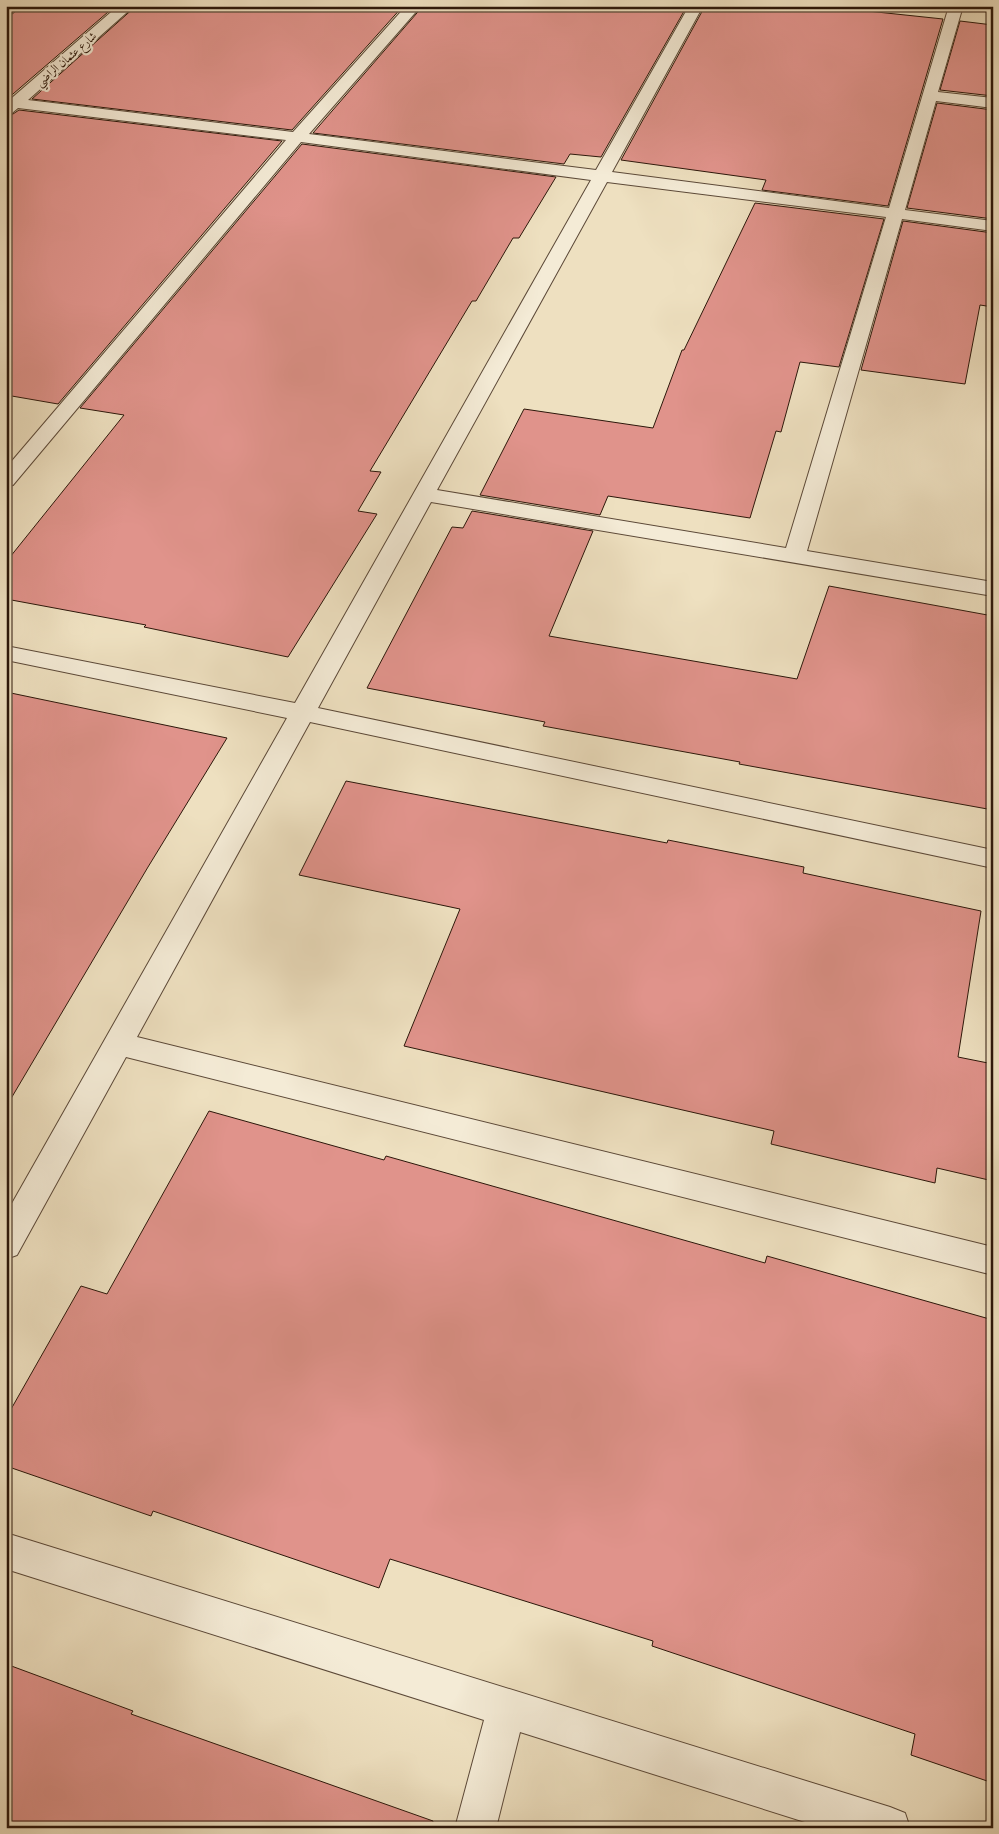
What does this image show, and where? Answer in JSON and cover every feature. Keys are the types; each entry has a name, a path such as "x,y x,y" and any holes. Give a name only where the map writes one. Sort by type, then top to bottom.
{"lane":[{"name":"شارع عثمان الراضي","path":"11,107 127,6"},
{"path":"6,481 297,137 414,6"},
{"path":"6,1245 696,6"},
{"path":"795,556 956,6"},
{"path":"929,96 993,103"},
{"path":"11,107 297,137 993,226"},
{"path":"424,494 993,589"},
{"path":"6,653 303,713 993,858"},
{"path":"118,1044 993,1260"},
{"path":"6,1551 890,1828"},
{"path":"475,1828 507,1708"}],"building":[{"path":"22,6 115,6 6,100 6,19"},
{"path":"136,6 403,6 292,130 32,99"},
{"path":"423,6 687,6 601,157 570,154 564,164 313,133"},
{"path":"705,6 820,6 943,19 888,206 762,190 766,180 621,160"},
{"path":"960,21 993,25 993,96 940,90"},
{"path":"937,103 993,110 993,219 907,208"},
{"path":"19,110 282,141 58,404 6,395 6,116"},
{"path":"302,144 556,177 519,238 513,238 476,301 472,301 370,471 381,472 358,511 377,514 288,657 144,627 146,625 6,599 6,562 124,415 80,408"},
{"path":"755,203 884,219 839,367 800,362 781,432 776,431 750,518 608,496 600,515 480,495 524,409 653,428 682,350 684,350"},
{"path":"903,221 993,233 993,307 980,305 965,384 861,370"},
{"path":"472,511 593,531 549,636 797,679 829,586 993,616 993,810 543,726 545,722 367,688 452,527 463,528"},
{"path":"6,692 227,738 6,1107"},
{"path":"346,781 667,843 668,840 804,867 803,873 981,911 958,1057 993,1064 993,1181 937,1168 935,1183 771,1144 774,1131 404,1046 460,909 299,875"},
{"path":"209,1111 384,1160 386,1156 765,1263 767,1256 993,1320 993,1783 911,1755 915,1734 652,1646 653,1641 390,1559 379,1588 153,1511 151,1516 6,1466 6,1418 81,1286 107,1294"},
{"path":"6,1664 133,1711 131,1714 433,1821 432,1828 6,1828"}]}
